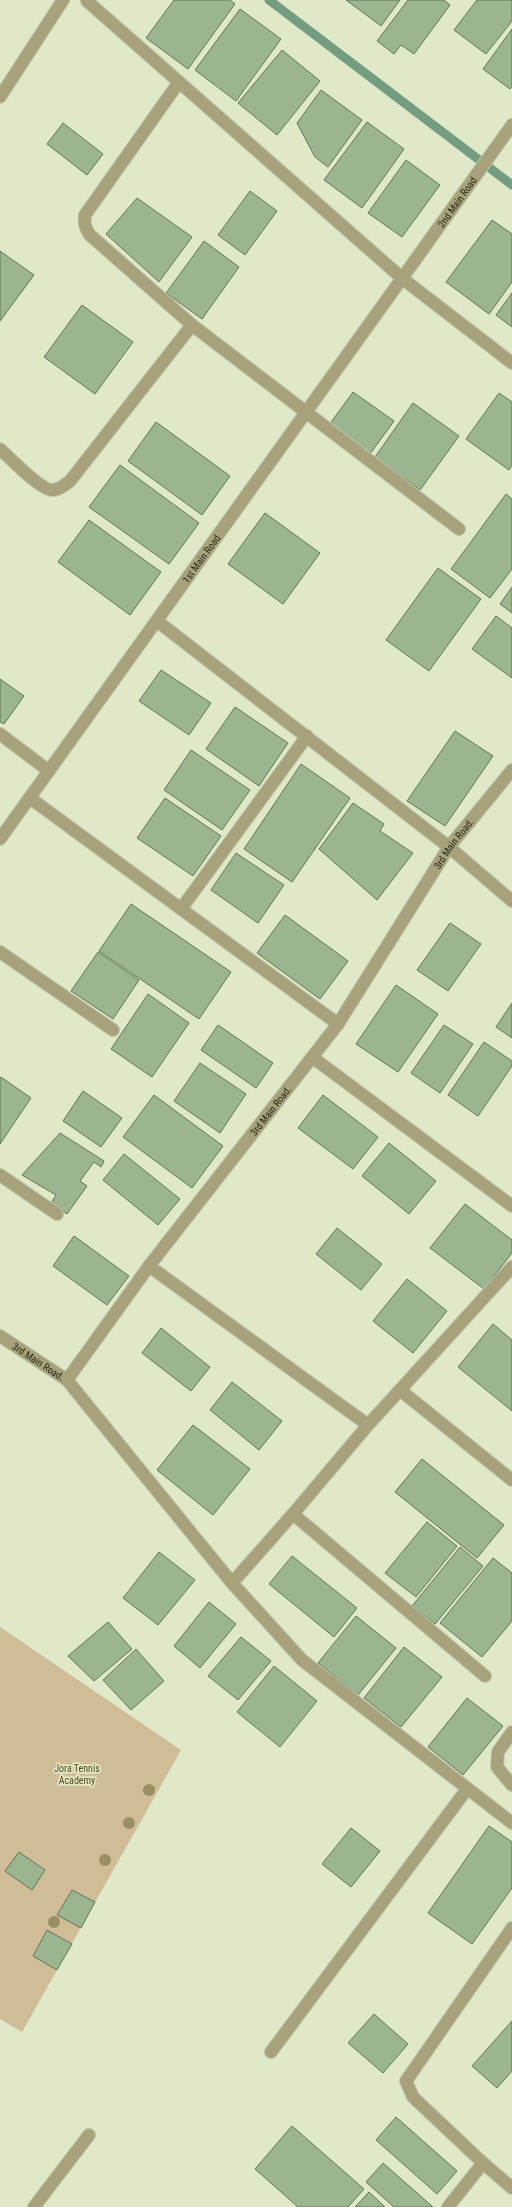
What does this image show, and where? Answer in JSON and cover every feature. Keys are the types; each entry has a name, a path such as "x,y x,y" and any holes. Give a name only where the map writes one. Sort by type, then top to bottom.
{"street":[{"path":"0,97 63,0"},
{"path":"87,0 403,279 512,363"},
{"path":"179,82 85,215 85,229 192,326 459,529"},
{"name":"2nd Main Road","path":"403,279 509,129"},
{"name":"1st Main Road","path":"0,839 403,279"},
{"path":"0,449 41,485 52,491 60,489 70,481 192,326"},
{"path":"157,621 449,847 512,901"},
{"path":"0,734 49,771"},
{"path":"182,909 307,736"},
{"name":"3rd Main Road.","path":"0,1336 67,1380 149,1266 338,1024 449,847 512,770"},
{"path":"30,798 338,1024"},
{"path":"0,952 113,1030"},
{"path":"312,1057 512,1206"},
{"path":"0,1176 57,1214"},
{"path":"149,1266 368,1425"},
{"path":"232,1583 293,1514 368,1425 512,1267"},
{"path":"67,1380 232,1583 302,1660 512,1823"},
{"path":"400,1390 512,1480"},
{"path":"293,1514 485,1676"},
{"path":"512,1732 498,1752 497,1767 512,1785"},
{"path":"271,2052 467,1788"},
{"path":"512,1928 406,2081 413,2098 512,2188"},
{"path":"34,2207 89,2135"},
{"path":"448,2207 483,2163"}],"green space":[{"name":"Jora Tennis Academy","path":"0,1627 181,1750 22,2032 0,2019"}],"building":[{"path":"174,0 230,0 235,4 188,69 146,38"},
{"path":"346,0 400,0 381,26"},
{"path":"408,0 444,0 450,5 414,54 401,45 394,54 377,41"},
{"path":"477,0 512,0 512,21 486,54 454,30"},
{"path":"240,9 281,39 236,101 195,70"},
{"path":"512,29 512,87 510,89 483,69"},
{"path":"282,50 320,81 277,135 238,103"},
{"path":"321,90 362,120 328,167 315,157 297,123"},
{"path":"367,122 404,149 362,208 324,180"},
{"path":"63,123 103,154 87,175 47,144"},
{"path":"406,160 440,185 402,237 368,213"},
{"path":"250,191 277,211 245,255 218,235"},
{"path":"137,198 192,237 159,282 106,234"},
{"path":"492,220 512,234 512,282 489,314 446,282"},
{"path":"204,241 239,267 202,319 166,293"},
{"path":"0,251 34,275 0,321"},
{"path":"512,293 512,327 496,315"},
{"path":"82,305 133,342 95,394 44,357"},
{"path":"353,392 394,421 370,454 329,425"},
{"path":"499,393 512,402 512,465 509,470 466,439"},
{"path":"413,403 459,436 420,490 375,457"},
{"path":"156,422 230,476 202,515 128,461"},
{"path":"120,465 199,523 169,564 89,507"},
{"path":"506,494 512,499 512,569 490,598 451,569"},
{"path":"265,513 320,553 283,604 228,564"},
{"path":"89,520 161,572 130,615 58,562"},
{"path":"438,568 481,599 429,671 386,640"},
{"path":"512,587 512,613 500,604"},
{"path":"496,616 512,628 512,678 472,649"},
{"path":"161,670 211,703 189,735 139,701"},
{"path":"0,679 24,696 4,724 0,722"},
{"path":"235,707 288,743 259,786 206,749"},
{"path":"455,731 493,756 445,826 407,801"},
{"path":"191,750 250,790 222,830 164,790"},
{"path":"301,764 350,798 292,882 244,849"},
{"path":"165,798 221,836 193,876 137,838"},
{"path":"353,803 384,824 380,831 413,853 377,900 319,849"},
{"path":"236,853 284,885 258,923 211,890"},
{"path":"131,904 231,972 199,1019 99,951"},
{"path":"285,915 348,961 320,999 257,953"},
{"path":"450,923 481,944 448,991 417,970"},
{"path":"98,952 139,980 113,1019 71,991"},
{"path":"396,985 438,1014 398,1072 356,1044"},
{"path":"148,994 189,1023 152,1077 111,1049"},
{"path":"512,1003 512,1038 496,1027"},
{"path":"218,1025 273,1063 256,1088 201,1050"},
{"path":"444,1025 473,1044 440,1093 411,1073"},
{"path":"484,1042 512,1061 512,1066 478,1116 448,1095"},
{"path":"200,1063 246,1094 220,1133 174,1101"},
{"path":"1,1077 31,1098 0,1144 0,1079"},
{"path":"83,1091 122,1118 101,1147 63,1121"},
{"path":"154,1095 223,1146 192,1188 123,1137"},
{"path":"323,1095 378,1137 353,1169 298,1128"},
{"path":"60,1133 104,1161 101,1167 94,1162 80,1181 87,1186 67,1214 51,1203 56,1195 22,1175"},
{"path":"389,1143 436,1181 409,1214 362,1176"},
{"path":"124,1154 180,1199 158,1225 103,1180"},
{"path":"465,1204 512,1240 512,1253 484,1289 430,1248"},
{"path":"337,1228 382,1264 361,1290 316,1254"},
{"path":"74,1236 129,1276 107,1305 53,1266"},
{"path":"407,1279 447,1311 413,1353 373,1321"},
{"path":"493,1324 512,1340 512,1411 458,1367"},
{"path":"161,1328 210,1367 191,1391 142,1353"},
{"path":"232,1382 282,1421 259,1450 210,1410"},
{"path":"193,1425 250,1469 213,1515 157,1470"},
{"path":"422,1459 504,1525 477,1558 395,1492"},
{"path":"427,1522 457,1546 416,1597 385,1573"},
{"path":"460,1547 483,1566 435,1624 412,1606"},
{"path":"159,1552 195,1580 158,1625 123,1598"},
{"path":"292,1556 357,1608 334,1637 269,1584"},
{"path":"493,1558 512,1573 512,1621 482,1657 440,1623"},
{"path":"209,1602 236,1624 200,1668 174,1646"},
{"path":"356,1616 396,1648 358,1695 318,1663"},
{"path":"108,1622 132,1649 94,1681 68,1656"},
{"path":"241,1637 271,1661 238,1700 208,1676"},
{"path":"404,1647 442,1677 401,1727 364,1698"},
{"path":"136,1649 164,1681 131,1710 103,1680"},
{"path":"274,1666 317,1701 280,1747 237,1712"},
{"path":"467,1698 503,1726 463,1775 428,1747"},
{"path":"489,1826 512,1842 512,1888 472,1944 428,1913"},
{"path":"351,1828 380,1851 351,1887 322,1864"},
{"path":"19,1852 45,1870 32,1890 5,1871"},
{"path":"72,1890 95,1902 81,1928 57,1915"},
{"path":"47,1930 72,1944 57,1970 33,1956"},
{"path":"374,2014 408,2044 383,2073 348,2043"},
{"path":"512,2021 512,2071 497,2088 472,2066"},
{"path":"396,2117 457,2171 437,2194 376,2140"},
{"path":"292,2126 364,2189 348,2207 298,2207 255,2169"},
{"path":"383,2163 433,2207 394,2207 366,2182"},
{"path":"369,2192 385,2207 355,2207"}],"waterway":[{"path":"269,0 512,185"}]}
